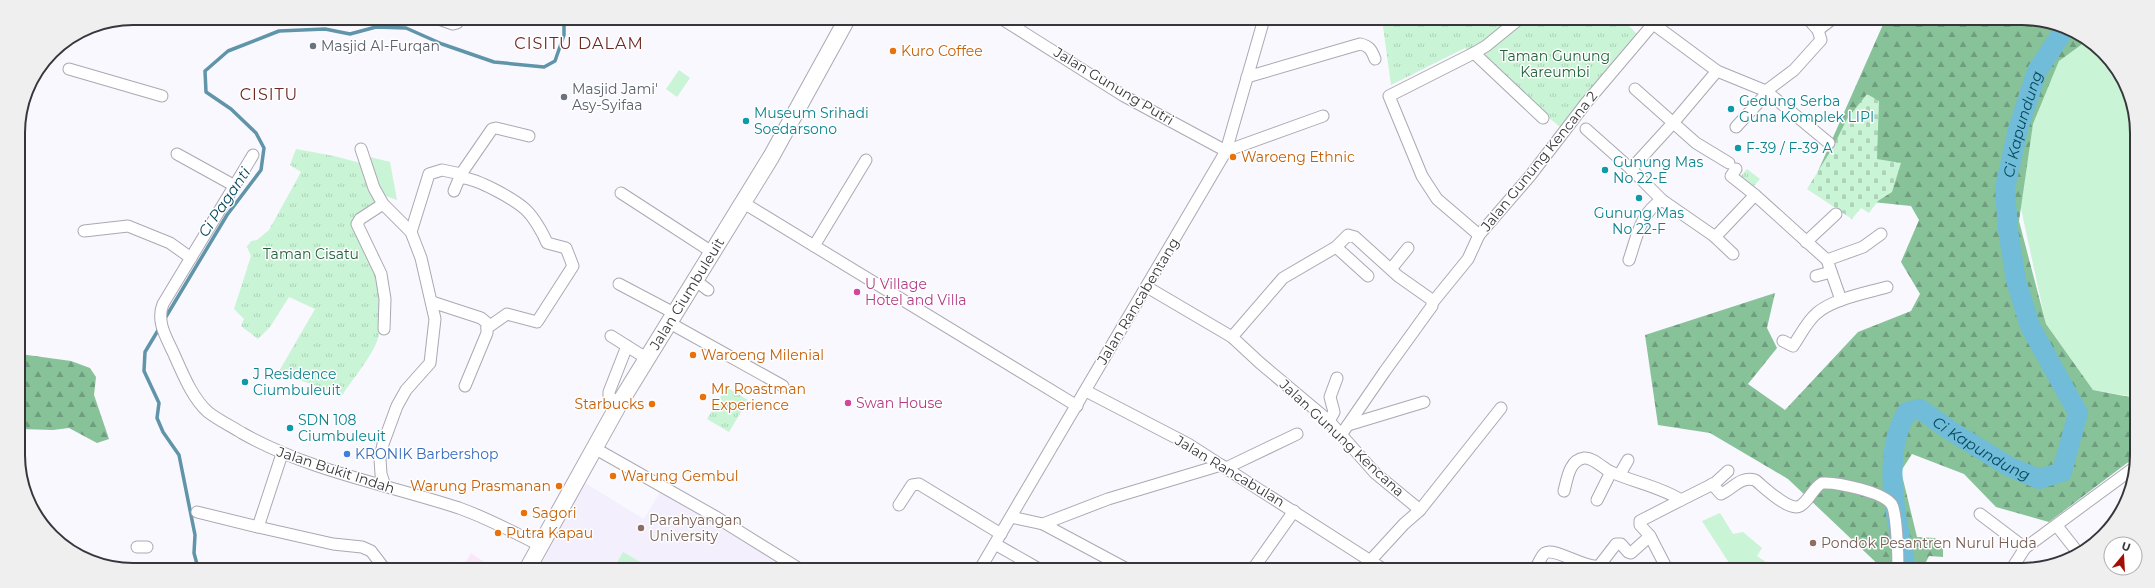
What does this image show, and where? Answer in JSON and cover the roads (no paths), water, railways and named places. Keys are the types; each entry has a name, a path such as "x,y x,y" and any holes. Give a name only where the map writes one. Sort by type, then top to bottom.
{"main road":[{"name":"Jalan Ciumbuleuit","path":"531,563 596,449 619,404 671,317 771,157 844,25"}],"street":[{"name":"Jalan Gunung Putri","path":"1012,25 1124,96 1226,151"},
{"name":"Jalan Rancabentang","path":"984,563 1226,151 1262,25"},
{"path":"1479,235 1437,199 1422,176 1389,96 1474,53 1486,46 1512,25"},
{"name":"Jalan Gunung Kencana 2","path":"1341,435 1433,302 1468,259 1479,235 1530,176 1649,25"},
{"path":"1655,25 1717,71 1767,92 1830,143"},
{"path":"1736,126 1767,92 1794,70 1821,40 1818,30 1814,25"},
{"path":"1818,30 1824,25"},
{"path":"1247,77 1360,44 1366,45 1373,51 1375,60"},
{"path":"1474,53 1543,118"},
{"path":"69,69 162,96"},
{"path":"1630,169 1673,123 1717,71"},
{"path":"1635,89 1696,143 1733,166 1731,176 1755,195 1827,260 1841,300"},
{"path":"1226,151 1323,116"},
{"path":"454,191 492,129 496,128 529,136"},
{"path":"1586,129 1662,200 1714,236 1733,254"},
{"path":"361,149 374,188 383,204 411,232 421,258 436,319 430,362 406,390 390,423 380,459 381,474 385,486"},
{"path":"177,154 235,186"},
{"name":"Jalan Bukit Indah","path":"253,156 163,304 160,316 163,329 180,368 203,406 209,412 235,429 282,454 472,513 506,527 541,546"},
{"path":"814,246 866,160"},
{"path":"411,232 429,174 442,170 474,179 525,209 543,233 547,243 566,248 573,266 537,322 507,314 487,328"},
{"path":"621,193 712,252"},
{"path":"1714,236 1718,234 1755,195"},
{"path":"1630,260 1646,213 1662,200"},
{"path":"742,202 1077,406"},
{"path":"383,204 360,219 357,224 381,274 385,299 384,329"},
{"path":"1806,242 1836,214"},
{"path":"84,231 128,226 170,243 191,258"},
{"path":"1827,260 1863,247 1881,234"},
{"path":"1232,337 1283,278 1336,247 1351,235 1390,269 1433,302"},
{"path":"1336,247 1368,276"},
{"path":"1390,269 1408,248"},
{"path":"1816,276 1831,272"},
{"path":"695,280 708,290"},
{"path":"619,284 783,386"},
{"name":"Jalan Gunung Kencana","path":"1147,287 1232,337 1260,363 1329,421 1375,473 1420,510"},
{"path":"1783,341 1793,346 1816,314 1841,300 1887,287"},
{"path":"432,302 481,318 487,323 487,328 465,386"},
{"path":"611,336 646,358"},
{"path":"619,404 609,396 608,392 627,346"},
{"path":"1329,421 1334,412 1330,397 1337,378"},
{"name":"Jalan Rancabulan","path":"1086,391 1181,441 1224,466 1294,510 1373,563"},
{"path":"1348,425 1424,402"},
{"path":"1370,561 1404,524 1420,510 1501,408"},
{"path":"1043,524 1108,498 1224,466 1297,434"},
{"path":"596,449 716,517 790,563"},
{"path":"258,527 282,454"},
{"path":"1564,491 1570,469 1578,460 1584,458 1589,459 1615,473 1666,492 1681,500"},
{"path":"1597,500 1615,473 1628,460"},
{"path":"1664,563 1650,536 1640,525 1640,521 1712,484 1728,471"},
{"path":"2015,563 2025,548 2057,526 2129,472"},
{"path":"1712,484 1722,494 1742,480 1755,480 1787,505 1795,507 1801,506 1817,486 1822,483 1862,489 1885,499 1893,508 1898,563"},
{"path":"899,505 912,485 919,484 1031,563"},
{"path":"1257,563 1294,510"},
{"path":"197,512 333,544 362,547 371,551 380,563"},
{"path":"1980,514 2025,548"},
{"path":"1010,517 1043,524 1116,563"},
{"path":"2057,526 2075,550"},
{"path":"1601,563 1616,544 1621,544 1628,552 1631,553 1650,536"},
{"path":"1539,563 1544,554 1548,552 1581,563"}],"waterway":[{"name":"Ci Paganti","path":"164,320 227,215 261,170 264,148 256,133 231,109 206,92 205,71 228,51 279,31 325,29 350,34 376,27 406,28 442,44 494,62 544,67 555,61 564,35 564,25"},
{"name":"Ci Kapundung","path":"1905,563 1895,507 1893,467 1894,448 1899,429 1907,412 1920,409 1951,431 2010,467 2039,479 2062,472 2078,413 2030,326 2016,280 2008,230 2005,188 2018,129 2037,71 2062,33"},
{"name":"Ci Paganti","path":"160,327 145,352 144,371 159,403 157,418 163,432 179,455 195,535 194,553 197,563"}],"place":[{"name":"Masjid Al-Furqan","path":"313,46"},
{"name":"Kuro Coffee","path":"893,51"},
{"name":"Masjid Jami' Asy-Syifaa","path":"564,97"},
{"name":"Gedung Serba Guna Komplek LIPI","path":"1731,109"},
{"name":"Museum Srihadi Soedarsono","path":"746,121"},
{"name":"F-39 / F-39 A","path":"1738,148"},
{"name":"Waroeng Ethnic","path":"1233,157"},
{"name":"Gunung Mas No 22-E","path":"1605,170"},
{"name":"Gunung Mas No 22-F","path":"1639,198"},
{"name":"U Village Hotel and Villa","path":"857,292"},
{"name":"Waroeng Milenial","path":"693,355"},
{"name":"J Residence Ciumbuleuit","path":"245,382"},
{"name":"Mr Roastman Experience","path":"703,397"},
{"name":"Swan House","path":"848,403"},
{"name":"Starbucks","path":"652,404"},
{"name":"SDN 108 Ciumbuleuit","path":"290,428"},
{"name":"KRONIK Barbershop","path":"347,454"},
{"name":"Warung Gembul","path":"613,476"},
{"name":"Warung Prasmanan","path":"559,486"},
{"name":"Sagori","path":"524,513"},
{"name":"Parahyangan University","path":"641,528"},
{"name":"Putra Kapau","path":"498,533"},
{"name":"Pondok Pesantren Nurul Huda","path":"1813,543"}],"district":[{"name":"CISITU DALAM","path":"579,43"},
{"name":"CISITU","path":"269,94"}],"park label":[{"name":"Taman Gunung Kareumbi","path":"1555,64"},
{"name":"Taman Cisatu","path":"311,254"}]}
